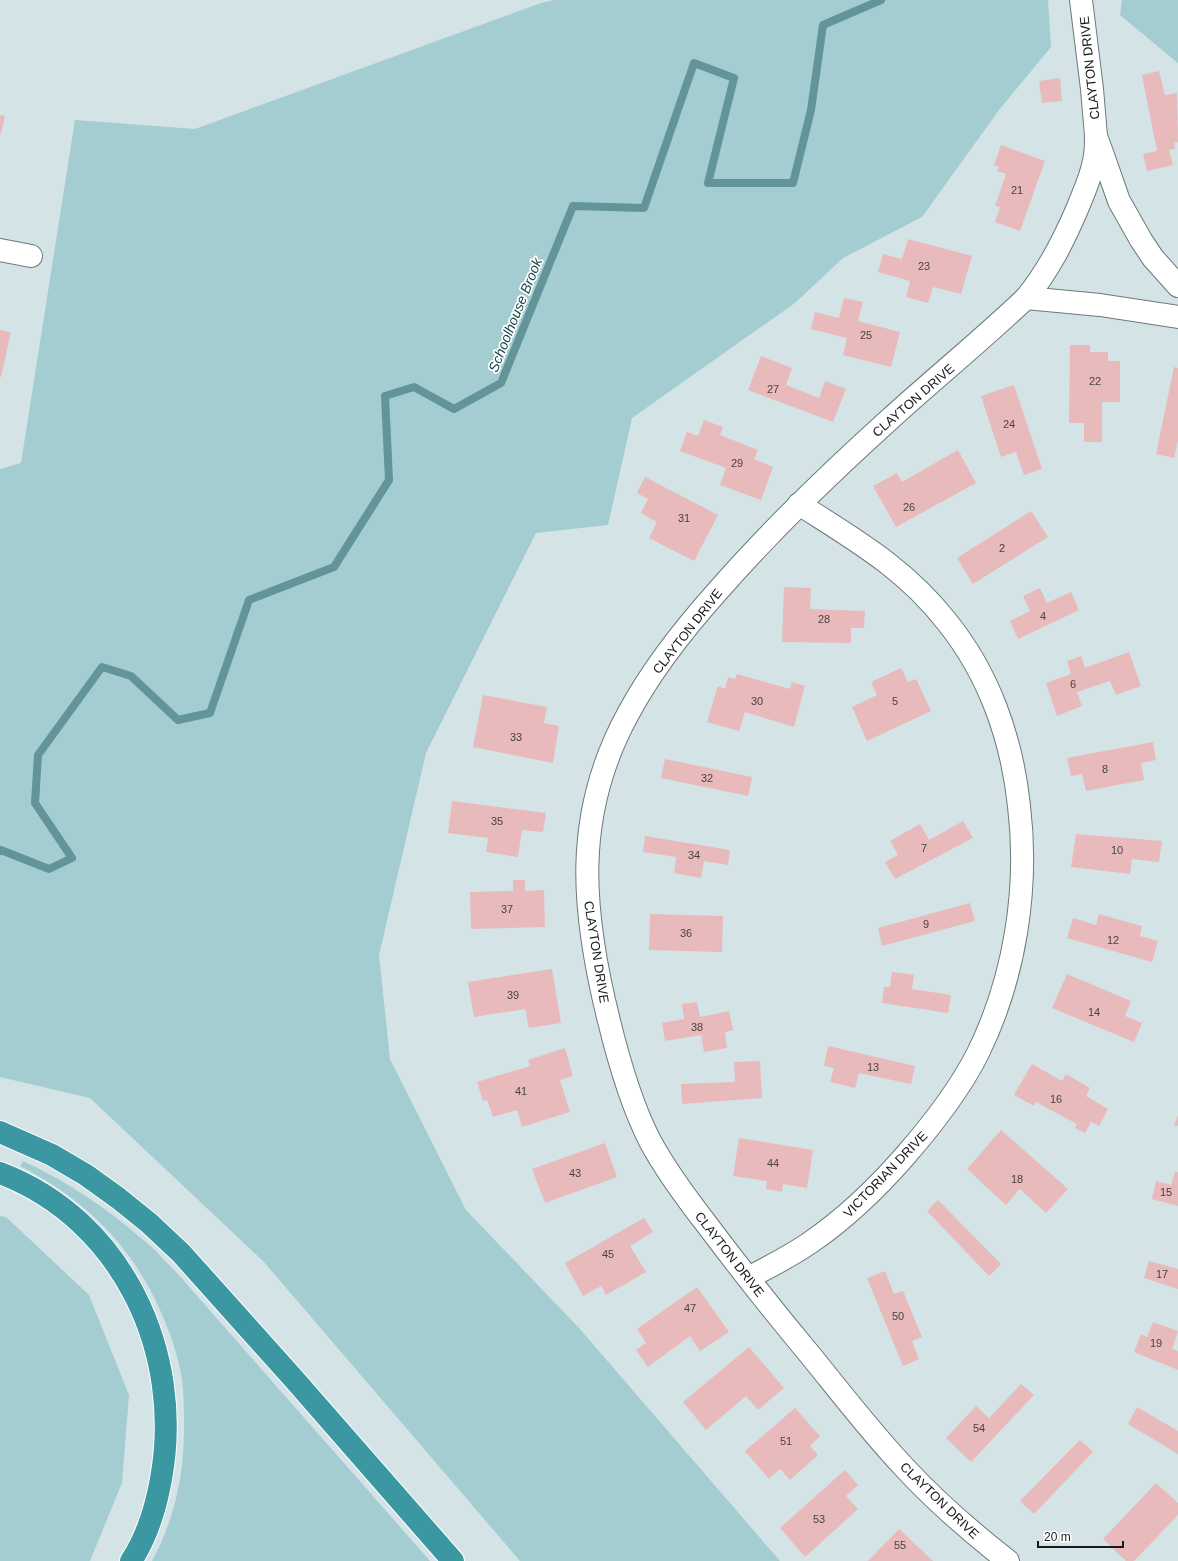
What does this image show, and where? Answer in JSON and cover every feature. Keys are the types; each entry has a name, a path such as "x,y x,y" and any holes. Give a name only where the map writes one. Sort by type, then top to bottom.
{"highway":[{"path":"0,1132 52,1155 86,1175 149,1223 181,1253 293,1378 453,1561"},
{"path":"0,1173 12,1177 42,1194 70,1214 95,1237 116,1263 149,1324 159,1358 165,1393 166,1428 164,1462 158,1497 147,1529 131,1561"}],"street":[{"name":"CLAYTON DRIVE","path":"1008,1561 943,1507 901,1465 748,1278 671,1176 650,1140 631,1097 616,1050 596,966 587,889 587,858 589,826 595,795 604,768 628,714 660,661 742,564 799,504 1026,298 1053,261 1090,178 1095,159 1096,136 1088,52 1081,0"},
{"name":"CLAYTON DRIVE","path":"1096,136 1111,180 1130,220 1153,258 1178,286"},
{"path":"0,250 31,256"},
{"path":"1026,298 1094,304 1178,317"},
{"name":"VICTORIAN DRIVE","path":"748,1278 811,1243 841,1220 895,1168 926,1132 954,1094 978,1054 994,1014 1007,973 1016,930 1020,896 1022,826 1011,756 1002,722 977,667 948,622 916,586 880,556 799,504"}],"shaded area":[{"path":"554,0 1048,0 1051,47 999,110 922,217 843,258 795,303 632,418 608,525 536,533 426,753 379,955 390,1059 466,1210 579,1328 780,1561 520,1561 264,1262 90,1098 0,1077 0,469 21,463 75,120 195,129 541,3"},
{"path":"1122,0 1178,0 1178,63 1120,15"},
{"path":"23,1161 55,1177 86,1196 129,1228 156,1251 430,1561 152,1561 160,1546 172,1514 180,1481 184,1447 182,1379 173,1344 164,1318 148,1286 135,1264 120,1244 85,1209 65,1193 20,1166"},
{"path":"0,1216 6,1217 89,1295 129,1395 122,1483 90,1561 0,1561"}],"building":[{"path":"1159,71 1165,95 1177,93 1178,142 1174,143 1175,149 1169,150 1173,165 1147,171 1143,154 1157,151 1142,75"},
{"path":"1060,78 1062,101 1042,103 1039,81"},
{"path":"0,115 5,116 1,134 0,134"},
{"path":"1001,145 1045,161 1020,231 995,222 1000,207 995,206 1006,174 997,171 999,167 994,165"},
{"path":"908,239 972,256 961,294 933,287 928,303 906,297 910,281 878,272 883,254 902,259"},
{"path":"844,298 863,302 858,321 900,332 891,367 843,355 847,338 811,329 815,312 839,318"},
{"path":"0,330 11,332 1,377 0,377"},
{"path":"1070,345 1090,345 1090,352 1108,352 1108,361 1120,361 1120,402 1102,402 1102,442 1084,442 1084,423 1069,423"},
{"path":"761,356 792,368 786,385 819,398 825,381 846,389 833,422 748,390"},
{"path":"1174,367 1178,368 1178,441 1174,458 1156,454"},
{"path":"1014,385 1042,469 1024,475 1016,452 1001,457 981,396"},
{"path":"704,420 723,427 720,435 758,450 754,459 773,467 761,500 720,485 726,468 680,451 687,432 698,436"},
{"path":"958,450 976,483 896,527 873,486 897,473 902,482"},
{"path":"645,477 718,515 694,561 649,538 657,522 641,513 648,499 637,493"},
{"path":"1031,511 1048,537 973,584 957,558"},
{"path":"784,587 811,588 810,609 865,611 864,628 851,628 851,643 782,642"},
{"path":"1040,588 1047,603 1071,592 1079,610 1018,639 1010,621 1030,611 1023,596"},
{"path":"1129,652 1141,686 1116,695 1110,681 1077,692 1082,706 1057,716 1046,683 1071,674 1067,661 1081,656 1085,668"},
{"path":"901,668 908,682 916,679 931,711 867,741 852,707 877,695 871,682"},
{"path":"737,674 790,689 792,682 805,686 794,727 745,712 739,731 707,722 718,686 725,689 728,677 735,679"},
{"path":"483,695 547,707 544,723 559,726 553,763 473,747"},
{"path":"1153,742 1156,760 1141,763 1144,780 1086,791 1082,774 1071,776 1067,758"},
{"path":"665,759 752,777 748,796 661,778"},
{"path":"452,801 546,813 543,832 522,830 518,857 486,852 488,838 448,833"},
{"path":"963,821 973,838 895,879 885,862 898,855 890,841 920,824 929,840"},
{"path":"1076,834 1162,841 1159,862 1132,859 1130,874 1071,867"},
{"path":"645,836 730,850 728,865 704,861 701,878 674,873 676,857 643,852"},
{"path":"513,880 525,880 525,891 544,890 545,927 471,929 470,892 513,891"},
{"path":"970,903 975,921 882,946 878,928"},
{"path":"650,914 723,916 722,952 649,950"},
{"path":"1099,914 1142,926 1140,936 1158,941 1152,962 1067,938 1073,918 1096,925"},
{"path":"552,969 561,1023 529,1028 525,1009 474,1017 468,982"},
{"path":"892,972 914,975 912,989 951,995 948,1013 882,1003 884,987 890,987"},
{"path":"1067,974 1131,1001 1125,1016 1142,1023 1134,1042 1052,1008"},
{"path":"697,1002 700,1017 729,1011 733,1030 725,1032 727,1048 704,1052 701,1035 665,1041 662,1023 684,1019 682,1004"},
{"path":"828,1046 915,1066 911,1084 859,1073 855,1088 830,1082 834,1068 824,1066"},
{"path":"565,1048 573,1076 560,1080 570,1112 522,1127 517,1110 493,1117 487,1100 483,1101 477,1082 530,1066 528,1060"},
{"path":"760,1061 762,1098 682,1104 681,1084 735,1082 734,1062"},
{"path":"1032,1064 1062,1081 1066,1074 1090,1088 1086,1096 1108,1109 1099,1126 1091,1122 1085,1133 1075,1128 1077,1124 1036,1102 1034,1106 1014,1095"},
{"path":"1178,1115 1178,1126 1174,1125"},
{"path":"1001,1130 1068,1189 1046,1213 1020,1189 1006,1205 967,1169"},
{"path":"739,1138 813,1150 807,1188 783,1184 782,1192 766,1189 767,1181 733,1176"},
{"path":"605,1143 617,1177 545,1203 532,1169"},
{"path":"1175,1172 1178,1172 1178,1206 1152,1199 1156,1181 1171,1185"},
{"path":"938,1200 1001,1264 989,1276 927,1211"},
{"path":"644,1218 653,1232 630,1246 646,1272 606,1295 601,1286 583,1296 565,1263"},
{"path":"1149,1261 1178,1269 1178,1289 1144,1278"},
{"path":"885,1271 894,1294 903,1291 922,1337 912,1341 919,1359 903,1366 867,1278"},
{"path":"697,1287 729,1332 700,1351 690,1336 648,1367 636,1350 646,1343 637,1329"},
{"path":"1153,1322 1178,1331 1172,1349 1178,1351 1178,1370 1134,1352 1141,1334 1147,1337"},
{"path":"749,1347 784,1388 758,1410 746,1396 706,1430 683,1402"},
{"path":"1021,1384 1034,1395 971,1462 946,1438 976,1406 989,1418"},
{"path":"1137,1407 1178,1431 1178,1454 1128,1424"},
{"path":"795,1408 820,1436 810,1446 818,1455 790,1480 780,1469 769,1479 745,1451"},
{"path":"1080,1440 1093,1452 1034,1514 1020,1501"},
{"path":"845,1470 858,1485 846,1496 858,1509 805,1557 780,1528"},
{"path":"1156,1483 1178,1503 1178,1515 1134,1561 1126,1561 1103,1539"},
{"path":"899,1529 933,1561 868,1561"}],"waterway":[{"name":"Schoolhouse Brook","path":"0,851 1,850 49,869 72,858 35,803 38,755 102,667 131,676 178,720 210,713 249,600 334,567 389,480 385,396 414,387 454,409 501,383 573,206 644,208 694,63 734,78 708,183 793,183 811,110 823,25 881,0"}]}
